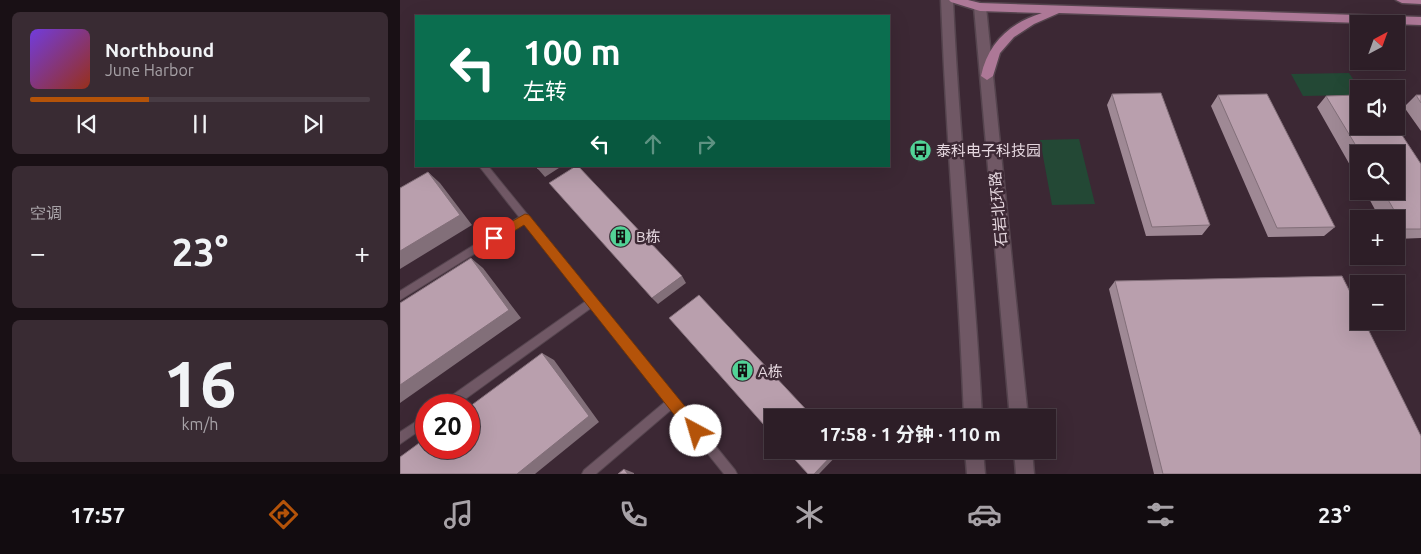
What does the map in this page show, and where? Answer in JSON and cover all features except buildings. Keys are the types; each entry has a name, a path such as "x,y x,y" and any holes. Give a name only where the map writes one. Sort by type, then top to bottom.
{"main road":[{"path":"948,0 952,121 969,327 973,409"},
{"path":"955,0 980,4 1070,10 1421,21"},
{"path":"1402,0 1421,1"},
{"name":"石岩北环路","path":"980,4 1018,409"},
{"path":"987,76 993,54 1008,35 1040,17 1070,10"},
{"path":"975,459 976,474"},
{"path":"1024,459 1025,474"}],"lane":[{"path":"484,167 731,474"},
{"path":"400,296 525,218"},
{"path":"463,394 592,302"},
{"path":"588,474 673,402"},
{"path":"400,439 415,428"}],"green space":[{"path":"1349,73 1354,80 1350,80 1350,95 1303,96 1291,74"},
{"path":"1079,139 1095,204 1052,205 1040,140"}],"place":[{"name":"泰科电子科技园","path":"920,150"},
{"name":"B栋","path":"620,236"},
{"name":"A栋","path":"742,371"}],"route":[{"path":"494,238 525,218 696,431"}]}
